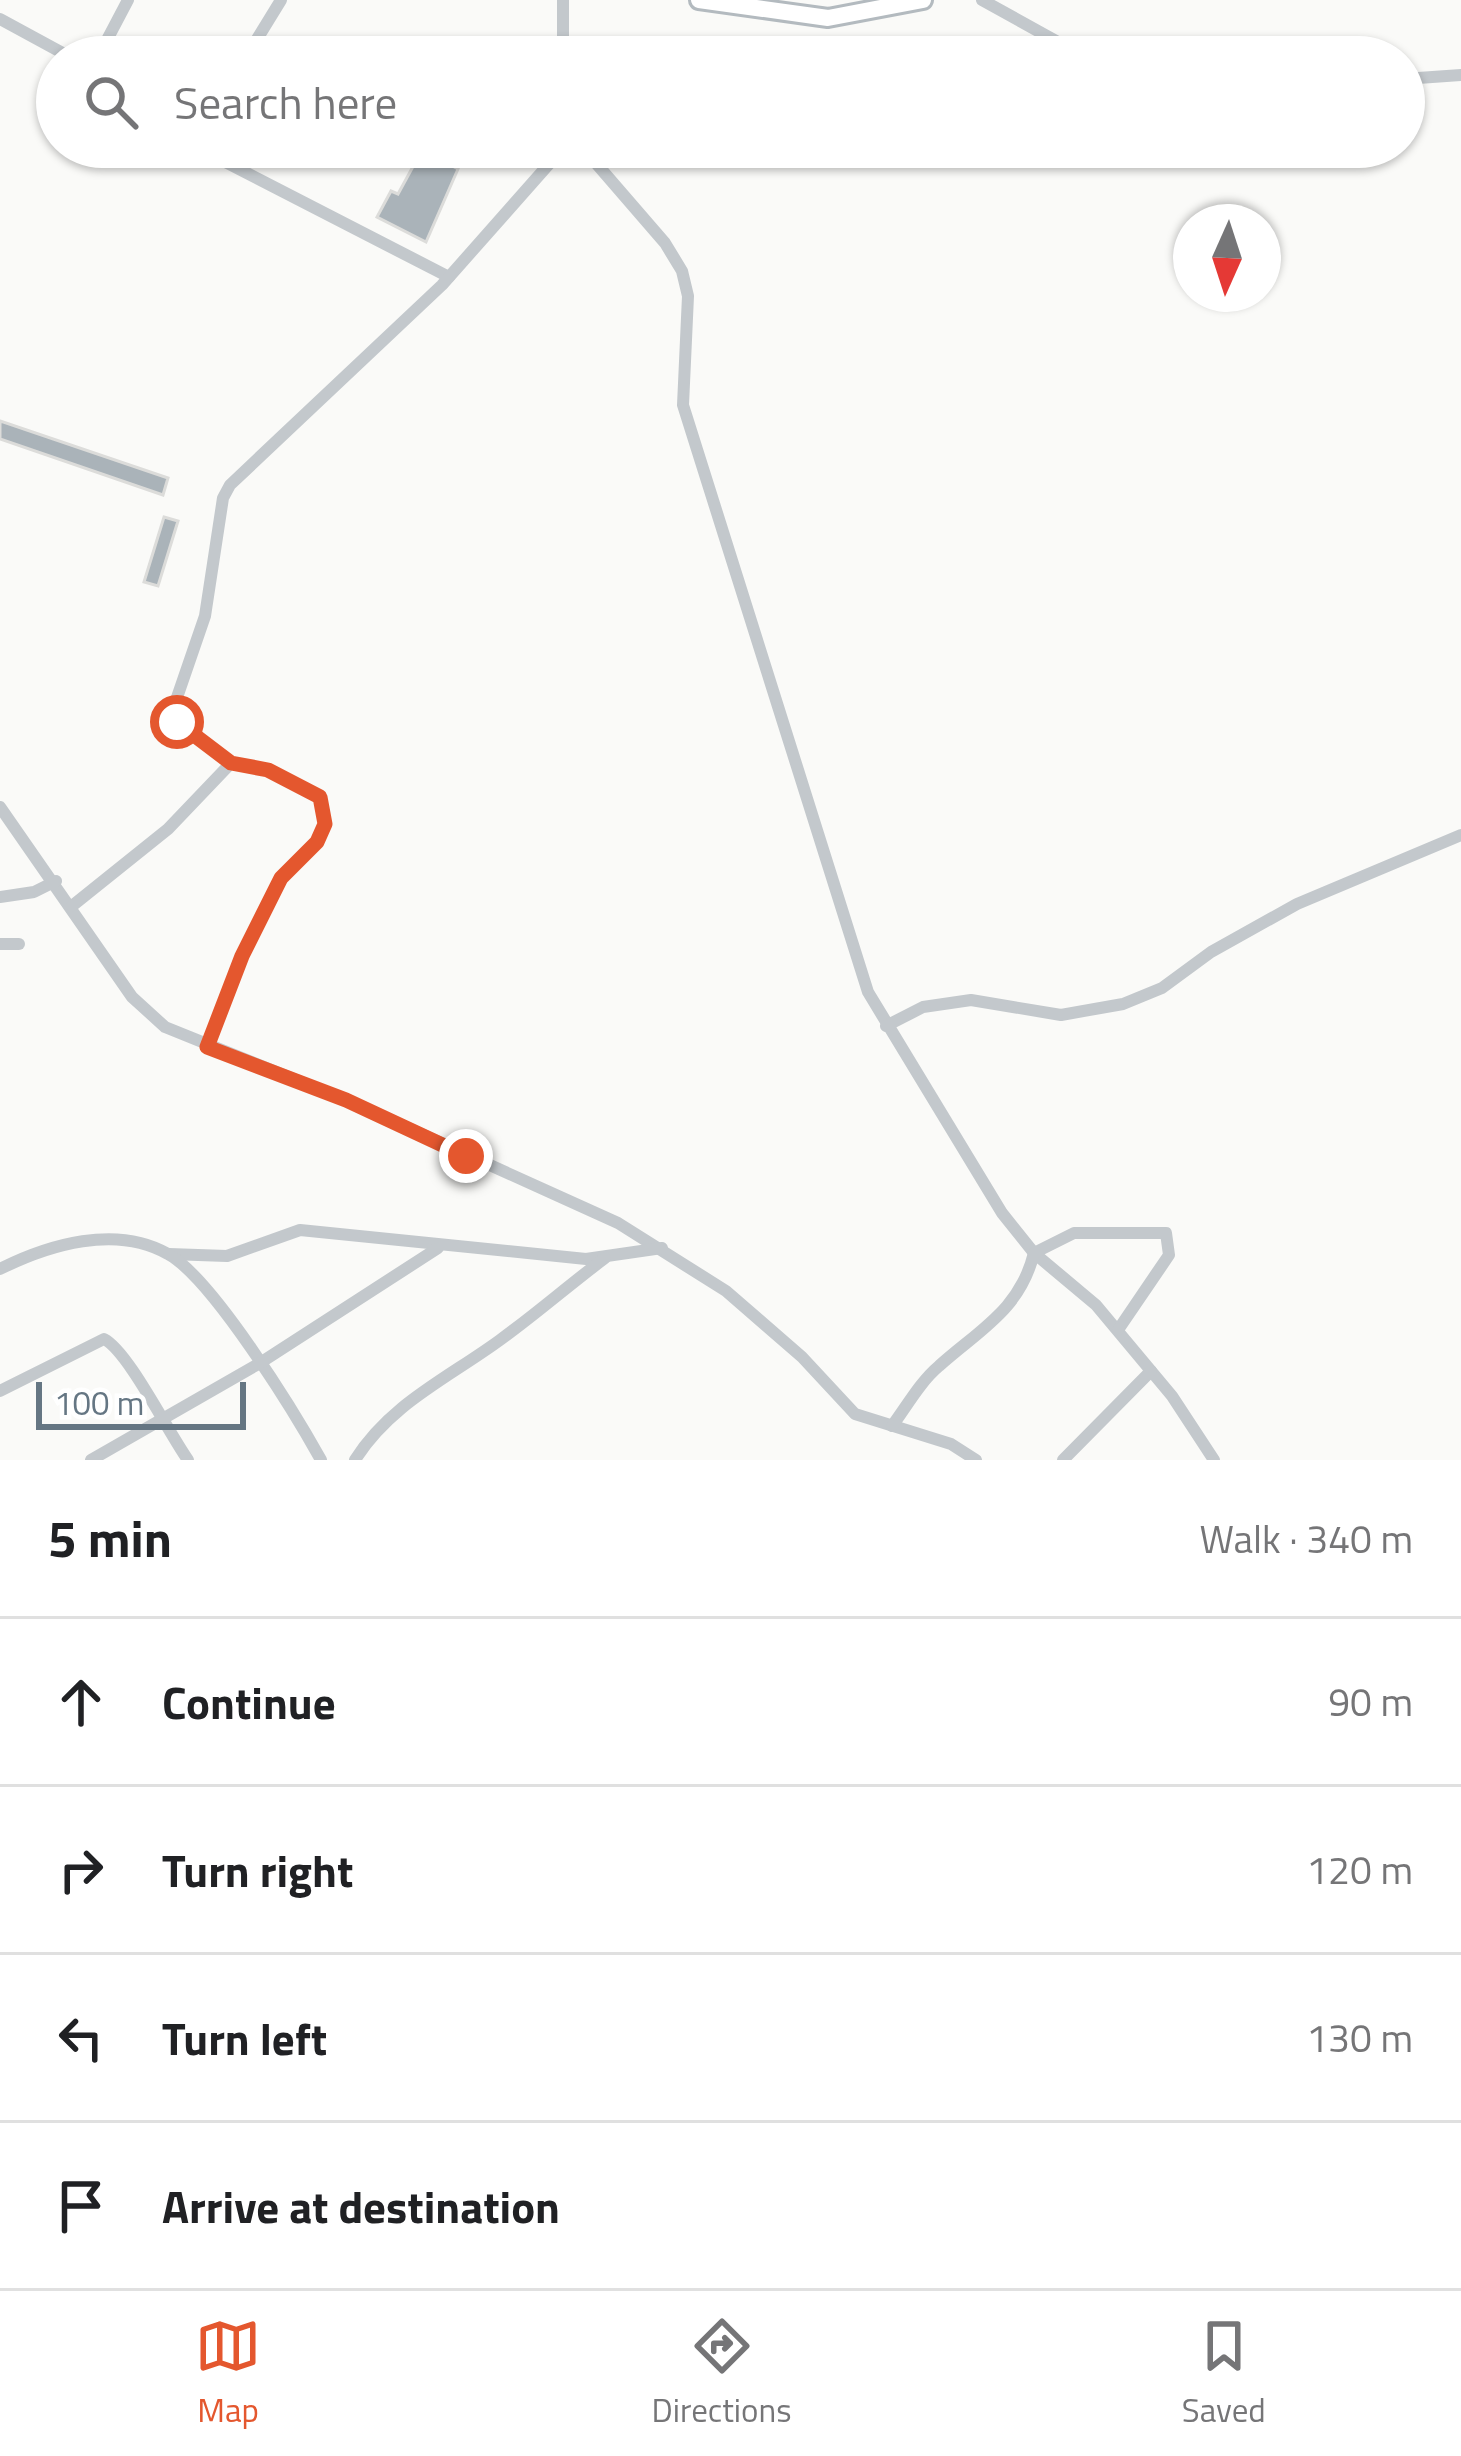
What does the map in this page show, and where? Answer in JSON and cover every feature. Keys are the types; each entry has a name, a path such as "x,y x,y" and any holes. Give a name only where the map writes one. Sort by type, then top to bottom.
{"main road":[{"path":"699,0 780,7 828,18 923,0"}],"street":[{"path":"109,36 128,0"},
{"path":"259,36 281,0"},
{"path":"563,0 563,36"},
{"path":"982,0 1047,36"},
{"path":"0,19 36,39"},
{"path":"1425,78 1461,75"},
{"path":"237,168 449,277"},
{"path":"207,1047 242,956 281,878 317,842 325,824 320,797 303,785 231,763 177,722 172,712 208,601 223,498 332,383 449,277 545,168"},
{"path":"600,168 665,242 682,271 688,296 682,405 851,948 886,1026 991,1196 1034,1253 1118,1330 1214,1460"},
{"path":"72,906 168,830 231,763"},
{"path":"3,818 56,880 132,998 166,1028 346,1100 618,1222 663,1248 771,1329 855,1414 951,1444 976,1460"},
{"path":"886,1026 923,1007 971,1000 1061,1015 1123,1004 1162,988 1211,952 1297,904 1461,835"},
{"path":"0,897 34,892 56,880"},
{"path":"0,944 19,944"},
{"path":"0,1269 61,1243 118,1241 169,1254 227,1256 299,1230 439,1247 606,1257 663,1248"},
{"path":"892,1426 938,1366 981,1335 1014,1301 1034,1253 1073,1233 1166,1232 1169,1255 1118,1330"},
{"path":"91,1460 260,1363 439,1247"},
{"path":"169,1254 260,1363 321,1460"},
{"path":"355,1460 373,1431 400,1407 502,1339 606,1257"},
{"path":"0,1391 104,1339 118,1346 159,1421 188,1460"},
{"path":"1063,1460 1151,1371"}],"building":[{"path":"412,168 458,169 426,242 377,217 391,191 398,194"},
{"path":"0,421 168,478 163,495 0,439"},
{"path":"164,517 178,521 158,586 144,582"}],"route":[{"path":"177,722 231,763 268,770 303,785 320,797 325,824 317,842 281,878 242,956 207,1047 346,1100 466,1156"}]}
